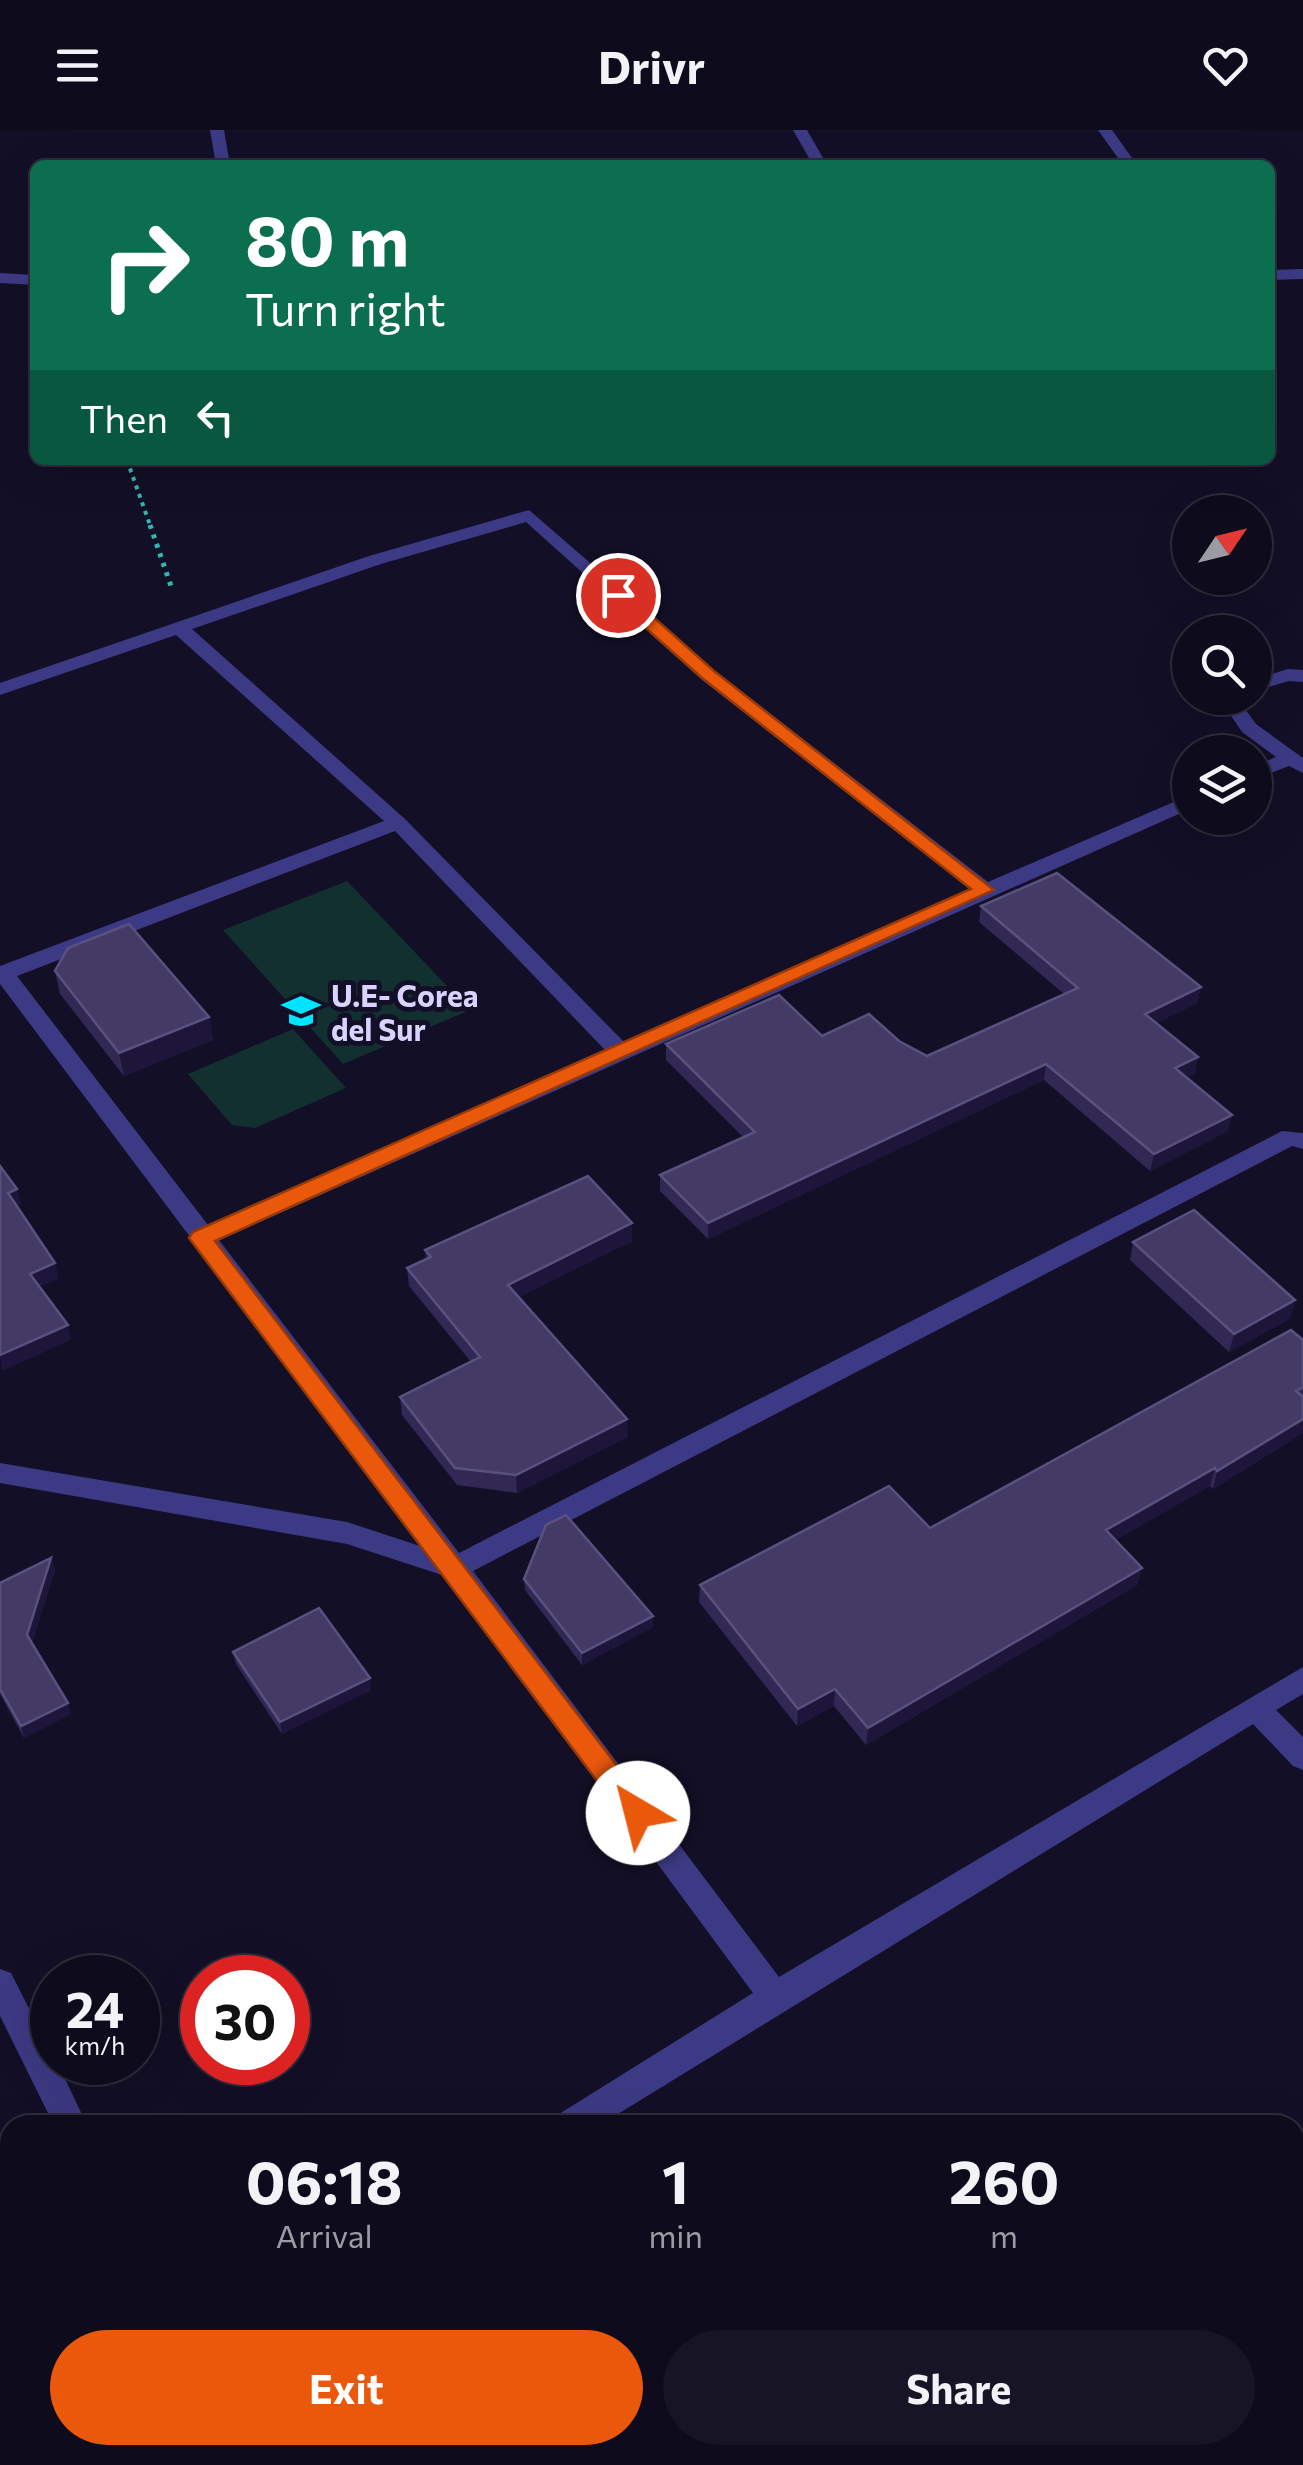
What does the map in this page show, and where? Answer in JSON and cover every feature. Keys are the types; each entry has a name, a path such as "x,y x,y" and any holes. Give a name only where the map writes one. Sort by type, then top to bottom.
{"street":[{"path":"218,130 221,160"},
{"path":"800,130 817,160"},
{"path":"1104,130 1126,160"},
{"path":"1275,275 1303,274"},
{"path":"0,278 30,280"},
{"path":"0,689 374,560 529,515 708,675 984,890"},
{"path":"178,626 398,823 620,1052"},
{"path":"1272,680 1288,675 1303,676"},
{"path":"1240,715 1249,728 1296,763"},
{"path":"200,1238 1172,809"},
{"path":"398,823 2,974 455,1568 775,1997"},
{"path":"0,1473 347,1534 455,1568 1290,1137 1303,1141"},
{"path":"586,2115 1303,1680"},
{"path":"1256,1708 1303,1757"},
{"path":"0,1984 66,2115"}],"path":[{"path":"129,465 168,573 178,626"}],"green space":[{"path":"347,881 470,1010 343,1064 223,930"},
{"path":"293,1029 346,1088 255,1128 232,1125 188,1074"}],"building":[{"path":"1057,873 1201,987 1145,1014 1198,1057 1175,1068 1232,1115 1154,1154 1046,1064 708,1223 660,1175 755,1132 666,1044 779,995 822,1036 869,1014 899,1041 927,1056 1078,988 981,906"},
{"path":"129,924 209,1017 119,1053 55,971 68,948"},
{"path":"0,1166 17,1189 8,1193 55,1263 30,1274 68,1325 0,1355"},
{"path":"588,1176 632,1223 508,1285 627,1419 516,1475 455,1468 400,1397 480,1357 407,1268 431,1257 425,1250"},
{"path":"1194,1210 1295,1300 1234,1334 1133,1242"},
{"path":"1291,1330 1303,1340 1303,1387 1296,1391 1303,1397 1303,1419 1217,1471 1215,1468 1106,1530 1142,1568 868,1728 835,1689 798,1709 700,1585 889,1486 930,1528"},
{"path":"566,1515 653,1616 582,1653 524,1579 546,1525"},
{"path":"51,1558 27,1635 68,1703 21,1726 0,1689 0,1583"},
{"path":"319,1608 370,1678 280,1722 233,1652"}],"place":[{"name":"U.E- Corea del Sur","path":"301,1011"}],"route":[{"path":"618,595 708,675 984,890 200,1238 638,1813"}]}
